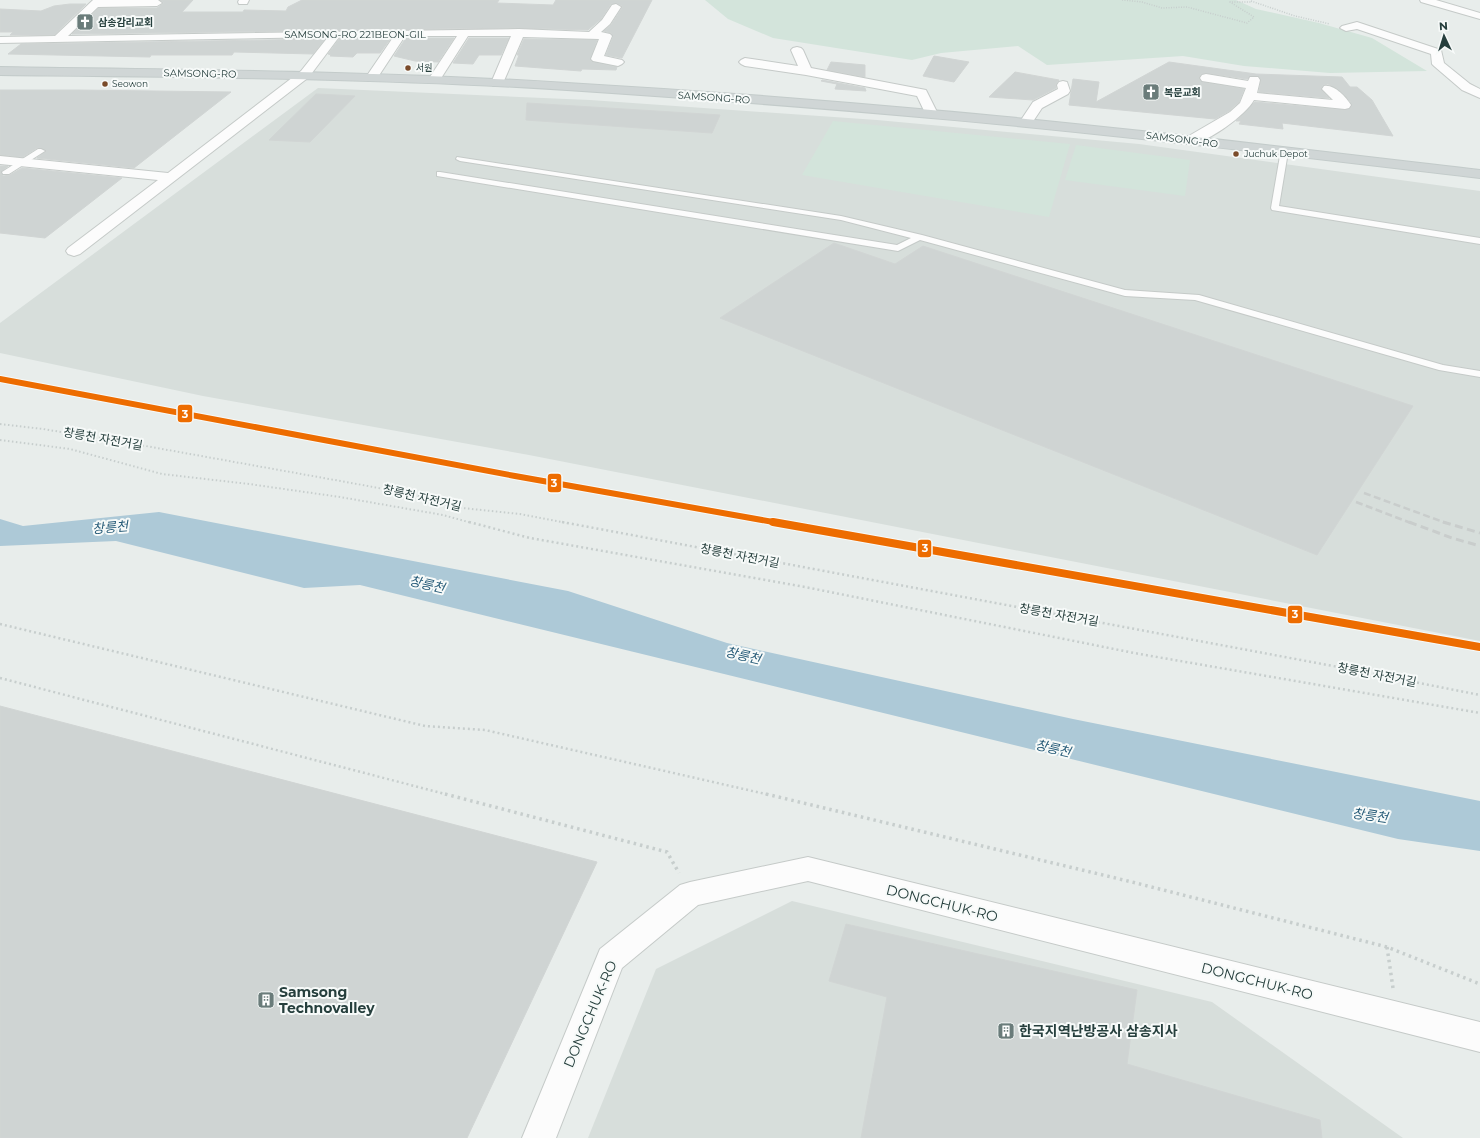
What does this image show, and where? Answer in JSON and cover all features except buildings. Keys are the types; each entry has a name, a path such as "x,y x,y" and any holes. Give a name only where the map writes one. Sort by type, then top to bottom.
{"main road":[{"name":"SAMSONG-RO","path":"0,71 305,74 497,83 734,98 932,114 1192,140 1480,174"}],"street":[{"path":"1425,0 1480,16"},
{"path":"57,40 97,2 157,3"},
{"path":"592,35 606,22 616,7"},
{"path":"1346,28 1357,25 1436,52 1438,64 1466,87 1480,94"},
{"path":"497,83 519,32"},
{"name":"SAMSONG-RO 221BEON-GIL","path":"0,40 519,32 606,36 597,59 618,62"},
{"path":"372,77 402,33"},
{"path":"434,80 465,33"},
{"path":"74,251 305,74 336,34"},
{"path":"797,50 806,71"},
{"path":"745,62 806,71 922,93 932,114"},
{"path":"1206,78 1345,105 1328,89"},
{"path":"1025,123 1037,106 1064,91 1063,85"},
{"path":"1192,140 1223,124 1245,105 1252,87"},
{"path":"3,166 22,162 170,177"},
{"name":"DONGCHUK-RO","path":"539,1138 611,959 690,894 808,869 1480,1037"}],"lane":[{"path":"22,162 41,150"},
{"path":"1284,152 1284,162 1275,208 1480,241"},
{"path":"460,159 840,218 919,237 1125,293 1196,297 1442,368 1480,374"},
{"path":"440,174 898,248 919,237"}],"path":[{"path":"1122,0 1142,2 1162,8 1188,8 1228,19 1246,22 1254,17 1230,2 1252,2"},
{"path":"1248,0 1295,16 1346,28"},
{"name":"창릉천 자전거길","path":"0,424 43,429 129,443 357,484 415,495 453,506 520,514 1318,663 1480,695"},
{"path":"0,440 70,449 162,474 249,484 443,514 530,538 805,587 1134,653 1480,713"},
{"path":"0,624 425,726 485,730 805,803 1132,882 1387,947 1480,984"},
{"path":"0,678 668,852 680,875"},
{"path":"1387,947 1393,993"}],"shaded area":[{"path":"705,0 1236,0 1256,9 1319,23 1372,38 1427,71 1330,73 1244,66 1183,56 1047,65 1018,46 941,53 912,60 773,38 728,19"},
{"path":"318,88 590,100 877,120 1139,144 1480,191 1480,641 529,455 203,396 0,353 0,323"},
{"path":"833,121 1070,144 1049,217 802,175"},
{"path":"1076,145 1190,160 1185,196 1065,180"},
{"path":"792,901 1212,1002 1403,1138 588,1138 656,969"}],"water":[{"name":"창릉천","path":"159,512 568,591 727,643 1073,719 1480,801 1480,851 1398,839 360,585 304,588 116,541 0,546 0,519 23,526"}],"railway":[{"path":"1364,493 1444,522"},
{"path":"1356,502 1411,523"},
{"path":"1409,522 1452,538 1480,546"},
{"path":"1444,522 1480,533"}],"transit line":[{"name":"3","path":"0,379 515,476 1480,647"}],"place":[{"name":"삼송감리교회","path":"85,22"},
{"name":"서원","path":"408,68"},
{"name":"Seowon","path":"105,84"},
{"name":"복문교회","path":"1151,92"},
{"name":"Juchuk Depot","path":"1236,154"},
{"name":"Samsong Technovalley","path":"266,1000"},
{"name":"한국지역난방공사 삼송지사","path":"1006,1031"}]}
